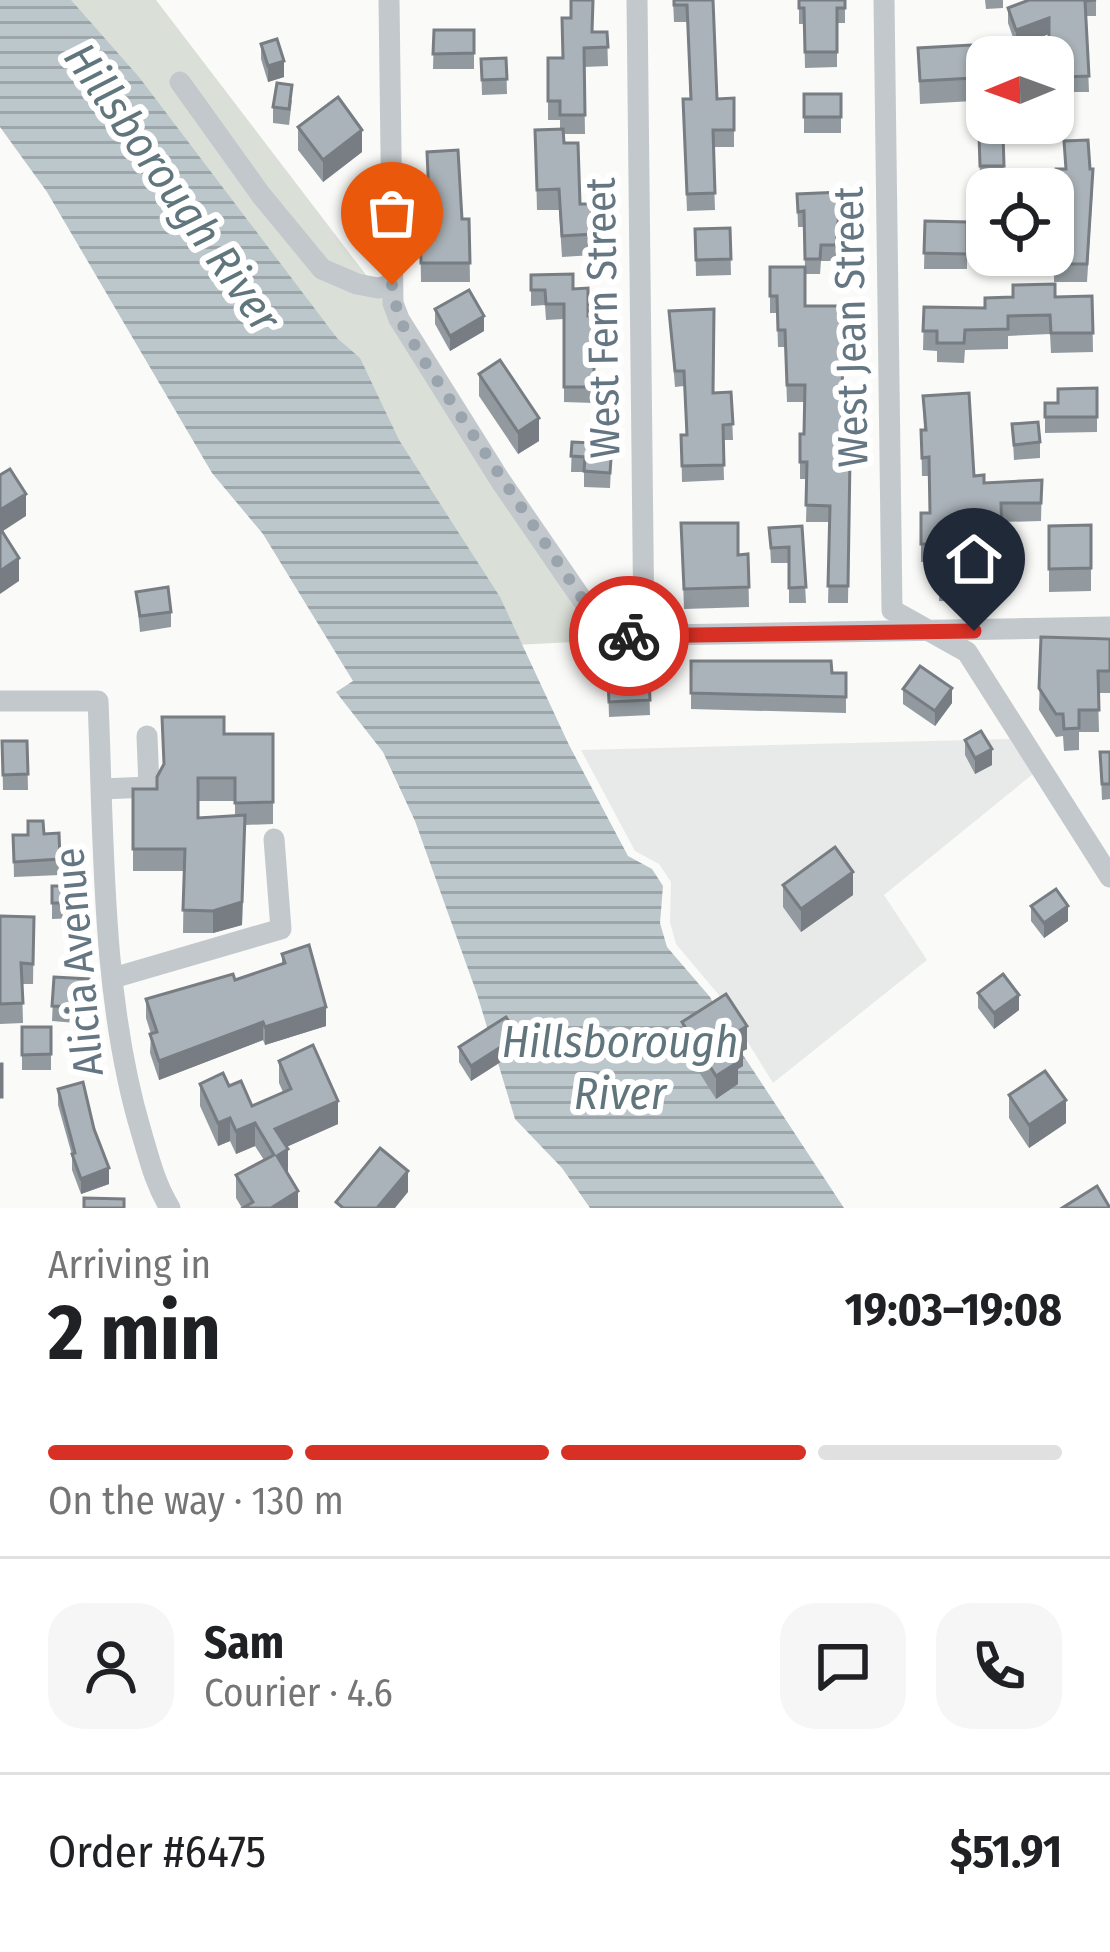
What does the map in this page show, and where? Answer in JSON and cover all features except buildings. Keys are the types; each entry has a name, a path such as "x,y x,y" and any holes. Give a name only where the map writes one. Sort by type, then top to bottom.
{"street":[{"path":"389,0 392,285 399,319 607,636 1110,627"},
{"name":"West Fern Street","path":"637,0 644,636"},
{"name":"West Jean Street","path":"884,0 892,610 928,632"},
{"path":"180,82 260,195 322,269 357,284 392,285"},
{"path":"928,632 967,652 1110,877"},
{"name":"Alicia Avenue","path":"0,701 98,701 113,789 113,978 123,1073 158,1189 170,1208"},
{"path":"113,789 148,787 147,736"},
{"path":"113,978 281,929 274,839"}],"shaded area":[{"path":"63,0 156,0 386,301 595,641 514,645"},
{"path":"1010,739 1033,774 884,895 927,960 773,1083 718,994 676,944 670,922 671,882 659,864 635,851 581,750"}],"water":[{"name":"Hillsborough River","path":"0,0 71,0 139,77 337,338 360,358 399,440 500,597 569,745 628,856 652,869 663,886 660,923 667,947 710,997 844,1208 590,1208 562,1168 515,1119 477,994 415,821 383,752 336,692 353,681 263,534 212,473 47,192 0,127"}],"way so far":[{"path":"392,285 399,319 500,480 607,636 629,636"}],"route":[{"path":"629,636 974,631"}]}
